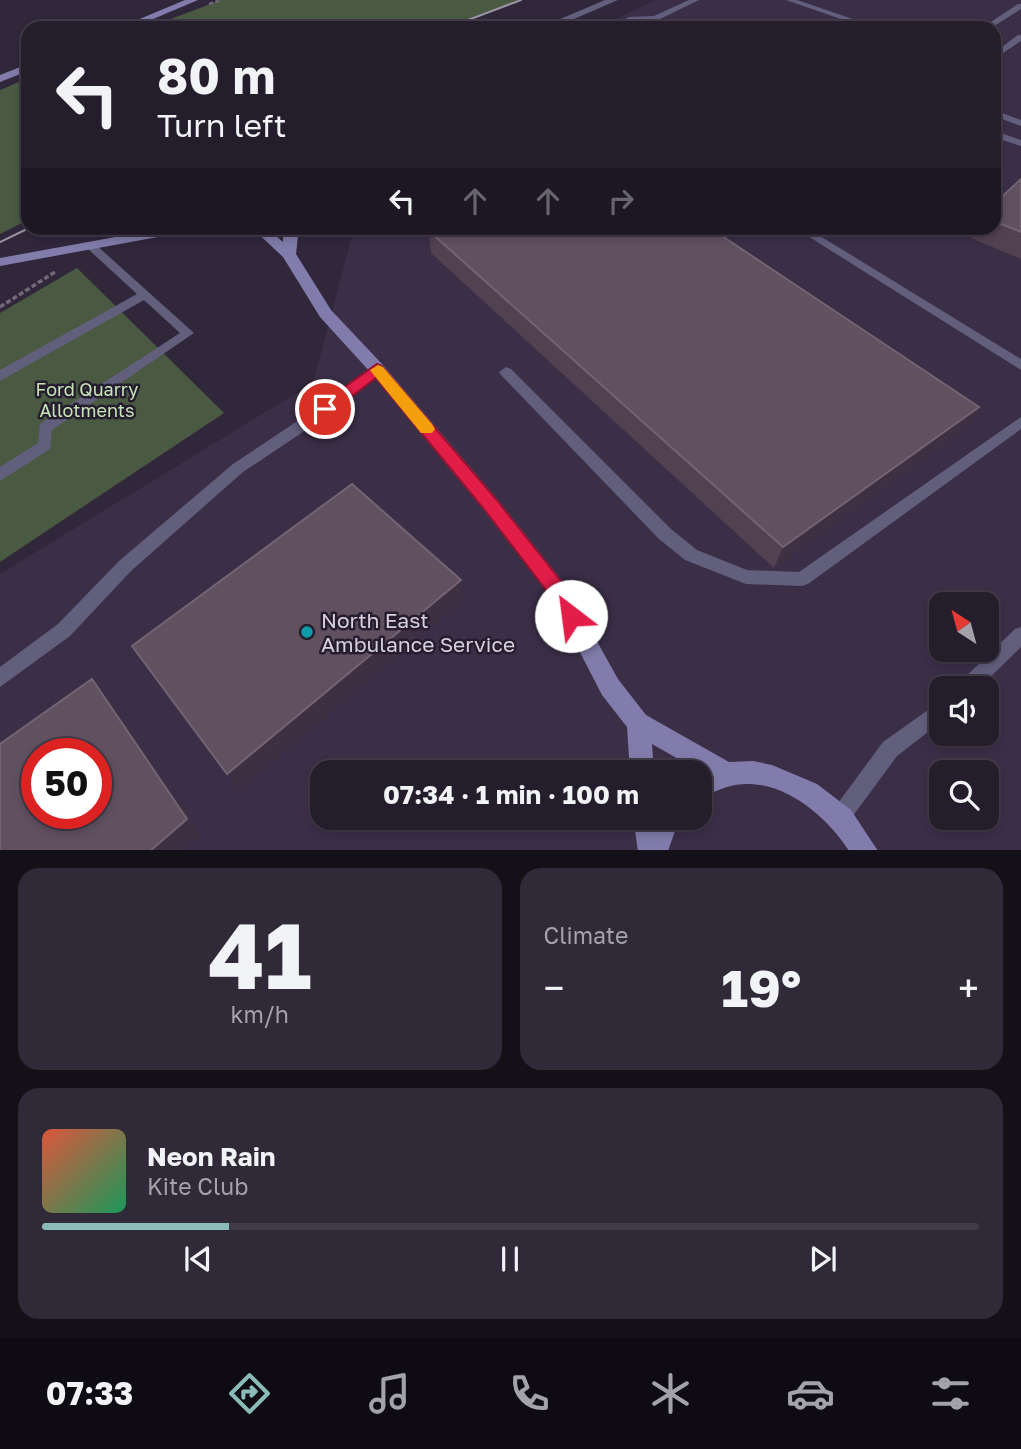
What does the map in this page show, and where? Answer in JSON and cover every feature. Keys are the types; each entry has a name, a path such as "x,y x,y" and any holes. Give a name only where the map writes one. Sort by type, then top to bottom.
{"main road":[{"path":"140,21 192,0"},
{"path":"0,79 21,70"},
{"path":"0,262 137,235"},
{"path":"267,235 289,254 326,313 377,369 490,504 559,592 610,687 638,723 729,775"},
{"path":"289,254 291,235"},
{"path":"638,723 641,760"},
{"path":"712,778 757,773 807,790 840,817 864,850"},
{"path":"649,830 653,850"},
{"path":"653,850 662,830"}],"street":[{"path":"561,21 612,0"}],"lane":[{"path":"628,21 655,18 695,0"},
{"path":"790,0 854,21"},
{"path":"997,21 1021,6"},
{"path":"1001,52 1021,37"},
{"path":"1001,115 1021,122"},
{"path":"1001,136 1021,143"},
{"path":"811,235 1021,365"},
{"path":"0,475 45,445 45,428 188,333 91,246"},
{"path":"0,376 145,294"},
{"path":"0,678 64,630 125,566 238,468 307,422 377,369"},
{"path":"506,372 665,534 691,555 746,577 802,579 1021,422"},
{"path":"978,676 1021,635"},
{"path":"840,817 890,749 929,719"}],"shaded area":[{"path":"655,0 1021,0 1021,850 0,850 0,574 313,383 352,235 1001,235 1001,21 612,21"}],"green space":[{"path":"221,0 521,0 466,21 166,21"},
{"path":"21,81 21,224 0,234 0,90"},
{"name":"Ford Quarry Allotments","path":"77,268 224,413 0,562 0,313"}],"building":[{"path":"1021,179 1021,232 1001,224 1001,198"},
{"path":"433,235 721,235 979,407 783,547"},
{"name":"North East Ambulance Service","path":"352,484 461,580 227,774 132,646"},
{"path":"92,679 187,819 151,850 0,850 0,744"}],"tram line":[{"path":"466,21 521,0"},
{"path":"0,242 21,232"}],"slow traffic":[{"path":"378,370 427,429"}],"place":[{"name":"North East Ambulance Service","path":"307,632"}],"route":[{"path":"325,409 377,369 490,504 559,592 571,616"}]}
